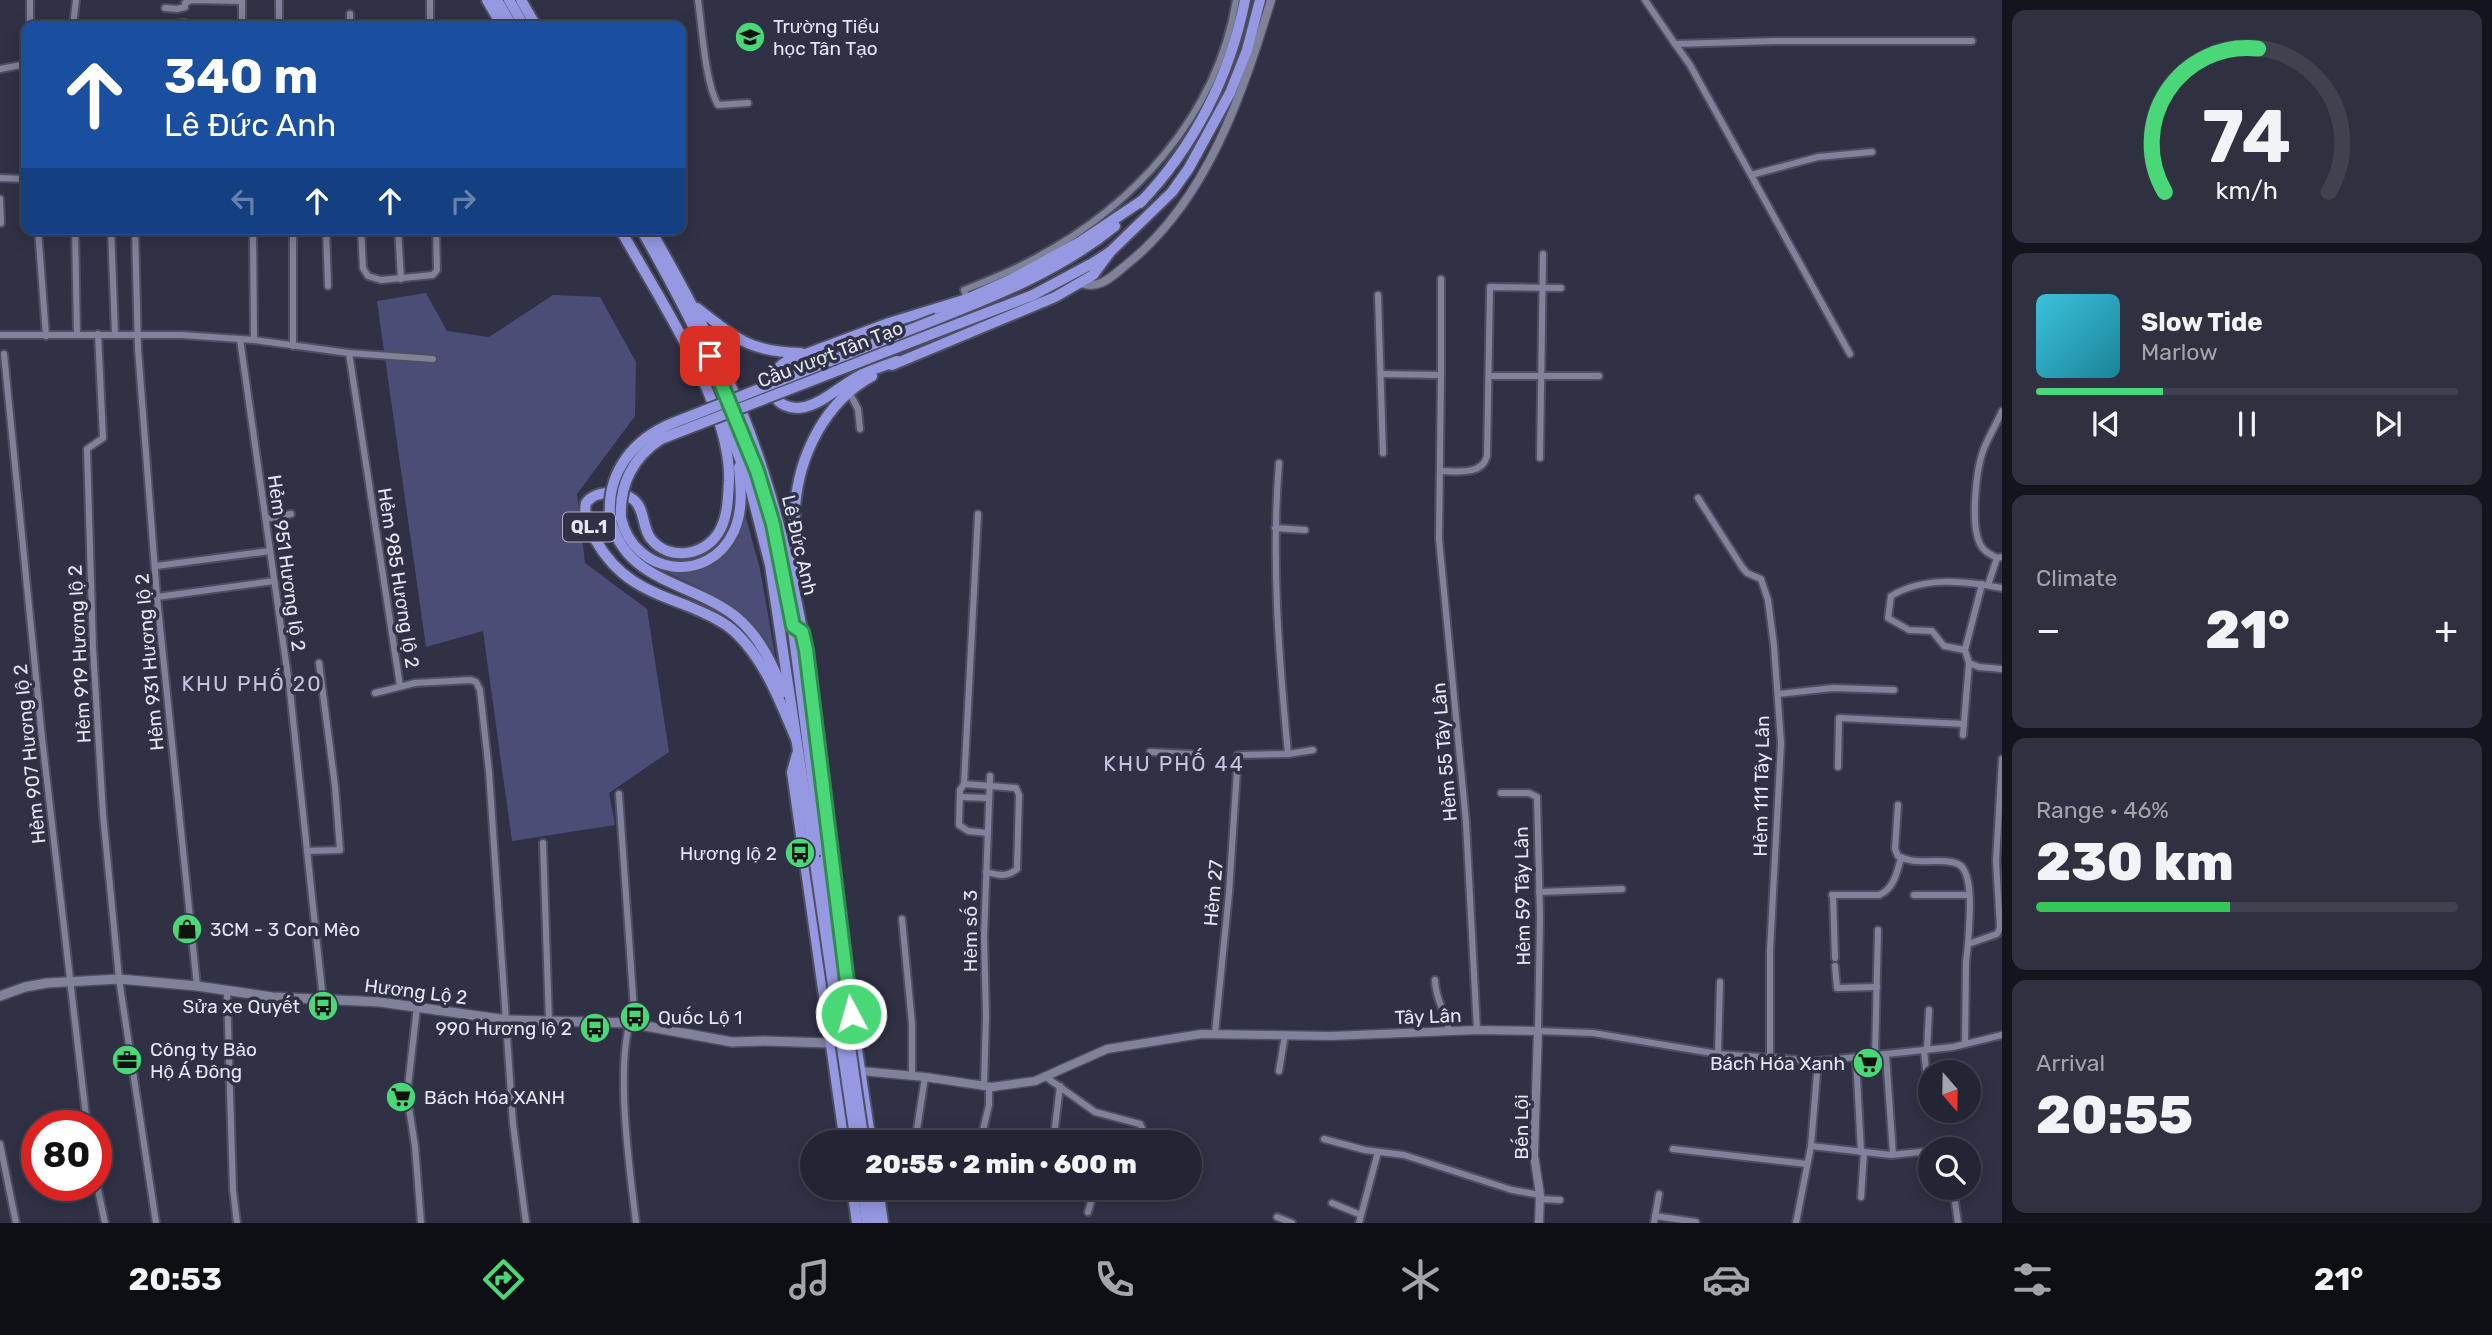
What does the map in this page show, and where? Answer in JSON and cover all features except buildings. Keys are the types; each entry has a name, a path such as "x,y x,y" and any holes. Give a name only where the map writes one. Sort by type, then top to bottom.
{"highway":[{"path":"487,0 499,21"},
{"path":"497,0 509,21"},
{"path":"509,0 521,21"},
{"path":"521,0 533,21"},
{"path":"791,707 768,658 748,627 718,605 657,576 635,562 617,540 611,494 617,474 630,452 648,435 673,423 1024,284 1063,263 1101,237 1143,200 1172,166 1204,115 1227,64 1245,0"},
{"path":"1143,200 1062,252 967,299 889,323 778,366 772,376 775,397 786,406 796,408 809,405 859,376 1034,308 1093,275 1110,252 1172,192 1189,168 1230,93 1247,50 1260,0"},
{"name":"Lê Đức Anh","path":"624,235 681,331 709,396 727,449 729,472 726,515 720,531 710,543 697,551 684,554 665,550 653,542 644,527 639,505 631,498 601,494 589,499 584,508 586,520 596,541 621,573 654,593 717,620 744,641 759,662 797,743 792,772 843,1130"},
{"name":"Lê Đức Anh","path":"630,235 714,391 739,453 757,509 770,565 797,743 809,783"},
{"name":"Lê Đức Anh","path":"644,235 710,356 757,471 773,524 818,737 869,1130"},
{"name":"Lê Đức Anh","path":"653,235 718,354 760,460 782,535 794,593 809,783 819,858"},
{"name":"Cầu vượt Tân Tạo","path":"616,517 626,477 640,455 661,439 1033,295 1110,252"},
{"path":"693,305 746,344 763,350 807,353"},
{"path":"795,624 795,508 801,469 823,423 841,401 866,379 897,362"},
{"path":"616,517 634,547 652,560 667,566 682,567 709,559 727,543 738,520 739,453"},
{"path":"709,559 722,540 726,515"},
{"name":"QL.1","path":"819,858 854,1130"},
{"name":"QL.1","path":"819,858 862,1130"},
{"path":"825,1008 831,1019 837,1021 848,1018 852,1008"},
{"path":"829,1043 861,1071"},
{"path":"838,1101 843,1094 851,1090 859,1093 865,1100"},
{"path":"854,1200 857,1223"},
{"path":"864,1200 867,1223"},
{"path":"873,1200 876,1223"},
{"path":"880,1200 883,1223"}],"main road":[{"name":"Hương Lộ 2","path":"0,996 25,987 119,979 197,986 272,997 380,1002 508,1020 629,1023 732,1042 829,1043"}],"street":[{"path":"30,0 30,21"},
{"path":"74,21 76,0"},
{"path":"164,8 185,7 185,3 191,0 242,0 242,21"},
{"path":"279,0 279,21"},
{"path":"430,0 430,21"},
{"path":"698,0 710,80 718,104 748,103"},
{"path":"967,299 964,290 1027,263 1080,230 1123,198 1166,155 1186,128 1222,58 1233,22 1236,0"},
{"path":"1080,283 1092,286 1100,284 1139,255 1185,200 1232,115 1251,68 1272,0"},
{"path":"1645,0 1690,65 1850,354"},
{"path":"350,14 350,21"},
{"path":"1675,44 1972,41"},
{"path":"0,69 21,65"},
{"path":"1751,175 1821,156 1872,152"},
{"path":"0,178 21,178"},
{"path":"0,199 1,223"},
{"path":"38,235 46,335"},
{"path":"75,235 77,335"},
{"path":"111,235 115,334"},
{"name":"Hẻm 931 Hương lộ 2","path":"135,235 138,349 157,597 197,986"},
{"path":"253,235 254,340"},
{"path":"293,235 293,346"},
{"path":"326,235 328,286"},
{"path":"362,235 365,272 374,279 433,275 437,270 436,235"},
{"path":"398,235 401,279"},
{"path":"1539,458 1543,254"},
{"name":"Hẻm 55 Tây Lân","path":"1441,279 1439,539 1466,822 1477,1030"},
{"path":"1440,471 1474,471 1486,462 1490,287 1561,288"},
{"path":"1378,295 1383,453"},
{"path":"0,335 115,334 254,340 349,354 433,359"},
{"name":"Hẻm 919 Hương lộ 2","path":"98,336 103,438 87,449 92,635 103,814 119,979"},
{"name":"Hẻm 951 Hương lộ 2","path":"240,341 290,691 323,1000"},
{"name":"Hẻm 907 Hương lộ 2","path":"4,354 41,726 85,1110"},
{"name":"Hẻm 985 Hương lộ 2","path":"349,354 400,686 471,680 476,682 480,690 508,1020"},
{"path":"1381,374 1441,375"},
{"path":"1489,376 1599,376"},
{"path":"849,393 858,409 860,429"},
{"path":"0,398 9,399"},
{"path":"1963,735 1969,663 1965,650 1985,585 1999,557 1986,553 1979,544 1976,513 1980,464 1985,446 2002,411"},
{"path":"1279,463 1275,528 1279,642 1288,754 1313,750"},
{"name":"Hẻm 111 Tây Lân","path":"1698,498 1742,567 1747,573 1761,579 1768,600 1773,635 1782,743 1770,951 1770,1059"},
{"path":"978,513 964,784 960,790 959,825 968,831 988,833"},
{"path":"266,519 291,514"},
{"path":"1275,528 1306,530"},
{"path":"156,566 270,551"},
{"path":"157,597 274,581"},
{"path":"1965,650 1944,646 1939,637 1931,631 1909,630 1888,618 1891,596 1906,587 1923,583 2002,587"},
{"path":"307,851 340,850 335,786 319,663"},
{"path":"1969,663 1979,667 2002,668"},
{"path":"375,693 400,686"},
{"path":"1778,694 1833,688 1894,690"},
{"path":"1838,767 1839,718 1964,724"},
{"path":"1150,752 1191,754"},
{"name":"Hẻm 27","path":"1215,1033 1229,892 1238,755 1288,754"},
{"path":"1968,944 1997,934 2000,928 1996,861 2002,759"},
{"name":"Hẻm số 3","path":"982,1130 989,1105 986,1086 986,872 990,776"},
{"path":"964,784 1016,789 1019,795 1017,869 1010,875 999,876 986,872"},
{"name":"Hẻm 59 Tây Lân","path":"1502,793 1529,793 1537,797 1538,1031"},
{"path":"620,794 634,1011 629,1023 624,1073 636,1223"},
{"path":"960,797 989,798"},
{"path":"1898,804 1895,849 1898,856 1910,862 1956,863 1962,867 1968,878 1965,1044"},
{"path":"543,843 549,1021"},
{"path":"1835,958 1832,895 1879,895 1886,892 1892,885 1901,858"},
{"path":"1539,892 1622,889"},
{"path":"1914,895 1968,895"},
{"path":"902,919 912,1024 912,1075"},
{"path":"1875,1056 1878,930"},
{"path":"1835,966 1837,988 1877,988"},
{"path":"119,979 155,1221"},
{"path":"1435,981 1435,992 1446,1016 1449,1031"},
{"path":"1718,1054 1720,982"},
{"path":"227,992 233,1190 237,1223"},
{"path":"417,1007 407,1095 415,1146 421,1223"},
{"path":"1926,1060 1929,1010"},
{"path":"508,1020 513,1124 526,1223"},
{"name":"Tây Lân","path":"861,1071 912,1075 986,1086 1022,1084 1046,1077 1107,1049 1215,1033 1285,1035 1477,1030 1593,1033 1718,1054 1818,1061 1925,1050 2002,1035"},
{"name":"Bến Lội","path":"1538,1031 1535,1155 1540,1197 1539,1223"},
{"path":"1279,1071 1285,1035"},
{"path":"1886,1055 1893,1154"},
{"path":"1856,1058 1863,1152 1861,1196"},
{"path":"1796,1223 1811,1146 1818,1061"},
{"path":"917,1130 925,1077"},
{"path":"1046,1077 1095,1112 1140,1124 1141,1130"},
{"path":"1055,1130 1060,1086"},
{"path":"1325,1139 1378,1152 1404,1155 1540,1197 1560,1200"},
{"path":"0,1144 16,1223"},
{"path":"1811,1146 1893,1154 1918,1152"},
{"path":"1672,1149 1807,1164"},
{"path":"1332,1203 1360,1219 1378,1152"},
{"path":"1659,1194 1655,1220 1696,1222"},
{"path":"1087,1212 1091,1200"},
{"path":"1955,1200 1958,1223"},
{"path":"100,1201 105,1223"},
{"path":"1277,1217 1292,1223"}],"shaded area":[{"path":"426,293 447,331 489,337 553,295 600,297 636,362 635,416 577,494 585,563 647,609 669,752 609,793 615,825 512,841 483,631 426,647 377,301"},
{"path":"745,514 760,569 775,655 753,625 732,607 706,591 665,571 639,556 648,561 710,563 729,550"}],"place":[{"name":"Trường Tiểu học Tân Tạo","path":"750,37"},
{"name":"Hương lộ 2","path":"800,853"},
{"name":"3CM - 3 Con Mèo","path":"187,929"},
{"name":"Sửa xe Quyết","path":"323,1006"},
{"name":"Quốc Lộ 1","path":"635,1017"},
{"name":"990 Hương lộ 2","path":"595,1028"},
{"name":"Công ty Bảo Hộ Á Đông","path":"127,1060"},
{"name":"Bách Hóa Xanh","path":"1868,1063"},
{"name":"Bách Hóa XANH","path":"401,1097"}],"district":[{"name":"KHU PHỐ 20","path":"252,684"},
{"name":"KHU PHỐ 44","path":"1174,764"}],"route":[{"path":"710,356 757,471 773,524 793,626 802,632 806,650 851,1014"}]}
